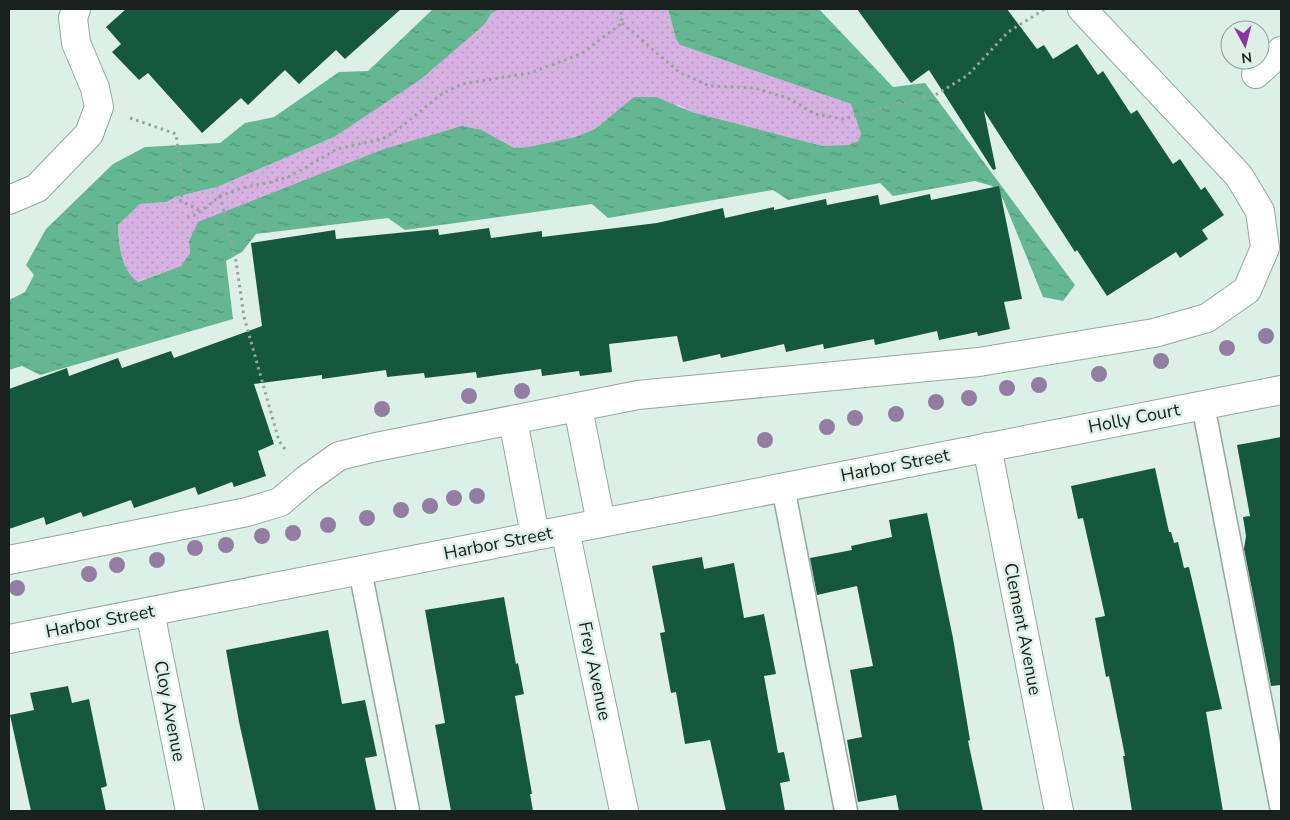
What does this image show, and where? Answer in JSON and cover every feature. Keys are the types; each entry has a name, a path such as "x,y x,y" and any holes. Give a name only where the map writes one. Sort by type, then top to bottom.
{"street":[{"path":"9,200 37,188 50,175 89,134 99,107 95,88 76,44 74,18 76,9"},
{"path":"9,560 247,512 280,502 307,479 340,456 376,447 638,395 979,362 1154,333 1208,318 1247,290 1265,248 1260,211 1239,176 1082,9"},
{"path":"1256,74 1281,51"},
{"name":"Holly Court","path":"986,447 1281,390"},
{"path":"578,408 601,523"},
{"path":"513,420 535,535"},
{"name":"Harbor Street","path":"9,639 986,447"},
{"name":"Clement Avenue","path":"986,447 1059,811"},
{"name":"Frey Avenue","path":"565,530 624,811"},
{"name":"Cloy Avenue","path":"150,612 190,811"}],"lane":[{"path":"1203,405 1281,806"},
{"path":"783,487 846,811"},
{"path":"360,570 408,811"}],"path":[{"path":"621,9 622,23 679,72 709,86 756,88 790,99 815,114 843,119 937,94 968,75 1008,32 1045,9"},
{"path":"186,217 196,215 220,196 242,188 290,176 338,149 382,139 396,131 443,93 462,84 530,73 561,63 581,54 622,23"},
{"path":"99,107 176,134 184,192 179,200 201,211"},
{"path":"220,196 236,261 244,317 279,441 307,479"}],"shaded area":[{"path":"499,9 668,9 676,39 680,45 851,104 861,134 858,141 849,146 823,146 692,112 678,105 611,116 595,129 575,137 528,147 514,148 482,130 189,241 190,253 181,266 137,282 132,277 124,264 118,225 140,204 167,202 175,197 217,187 334,137 485,24 491,14"}],"water":[{"path":"433,9 499,9 491,14 485,24 421,79 334,137 217,187 175,197 167,202 140,204 118,225 122,257 132,277 138,282 181,266 190,253 189,241 198,222 384,149 462,126 482,130 514,148 528,147 575,137 595,129 634,97 656,97 692,112 823,146 849,145 858,141 861,134 851,104 680,45 676,39 668,9 819,9 893,87 925,83 1075,285 1063,301 1043,297 1003,199 992,186 975,181 893,196 880,183 788,200 773,190 608,218 592,204 405,230 388,218 256,234 242,252 226,261 233,319 40,375 22,366 9,370 9,300 25,292 34,275 26,265 46,229 113,164 145,147 220,143 245,123 274,117 339,72 368,71"}],"building":[{"path":"126,9 401,9 345,59 336,50 299,84 285,70 248,105 241,98 202,133 148,73 139,80 112,52 121,44 106,27"},
{"path":"857,9 1007,9 1037,49 1044,45 1053,59 1077,44 1098,75 1103,71 1131,114 1137,110 1173,164 1180,159 1201,190 1205,187 1224,215 1202,230 1208,239 1180,258 1176,252 1107,296 1077,250 1075,252 984,111 996,169 993,170 929,70 911,83"},
{"path":"999,186 1022,299 1004,302 1010,329 978,336 977,332 939,340 937,331 875,345 874,339 824,349 823,344 786,352 784,344 721,358 720,354 683,362 677,336 609,344 612,372 580,376 579,371 542,376 541,369 477,378 476,372 425,378 424,373 387,377 386,370 322,379 322,375 254,384 274,444 258,451 266,476 234,487 232,482 198,495 195,487 134,508 131,500 83,517 81,512 46,525 44,517 9,529 9,389 67,368 69,376 118,358 122,368 171,351 174,358 262,326 251,243 335,230 336,239 438,229 439,235 489,228 491,238 542,231 542,237 657,223 723,208 725,218 774,207 774,210 826,199 827,205 878,195 880,205 930,194 931,200"},
{"path":"1281,437 1281,685 1271,686 1244,549 1246,536 1243,517 1250,516 1237,445"},
{"path":"1155,468 1169,532 1171,532 1174,543 1178,542 1184,568 1189,567 1222,709 1206,712 1223,811 1132,811 1123,756 1125,756 1109,676 1106,677 1095,618 1105,616 1083,518 1078,519 1071,486"},
{"path":"927,513 953,638 970,740 968,741 983,811 899,811 896,795 858,802 847,740 862,737 850,670 873,666 857,586 817,595 810,558 852,550 851,546 892,537 889,520"},
{"path":"702,557 704,569 734,563 744,618 764,614 776,674 764,676 778,753 784,752 790,781 780,783 785,811 726,811 710,740 685,744 676,692 671,693 660,633 665,632 652,566"},
{"path":"504,597 516,664 518,663 524,694 515,696 532,794 530,794 533,811 451,811 435,725 445,723 425,610"},
{"path":"328,630 342,704 365,700 377,756 365,758 376,811 259,811 239,722 226,650"},
{"path":"68,686 72,703 89,699 107,786 101,788 106,811 31,811 10,715 34,710 30,693"}]}
